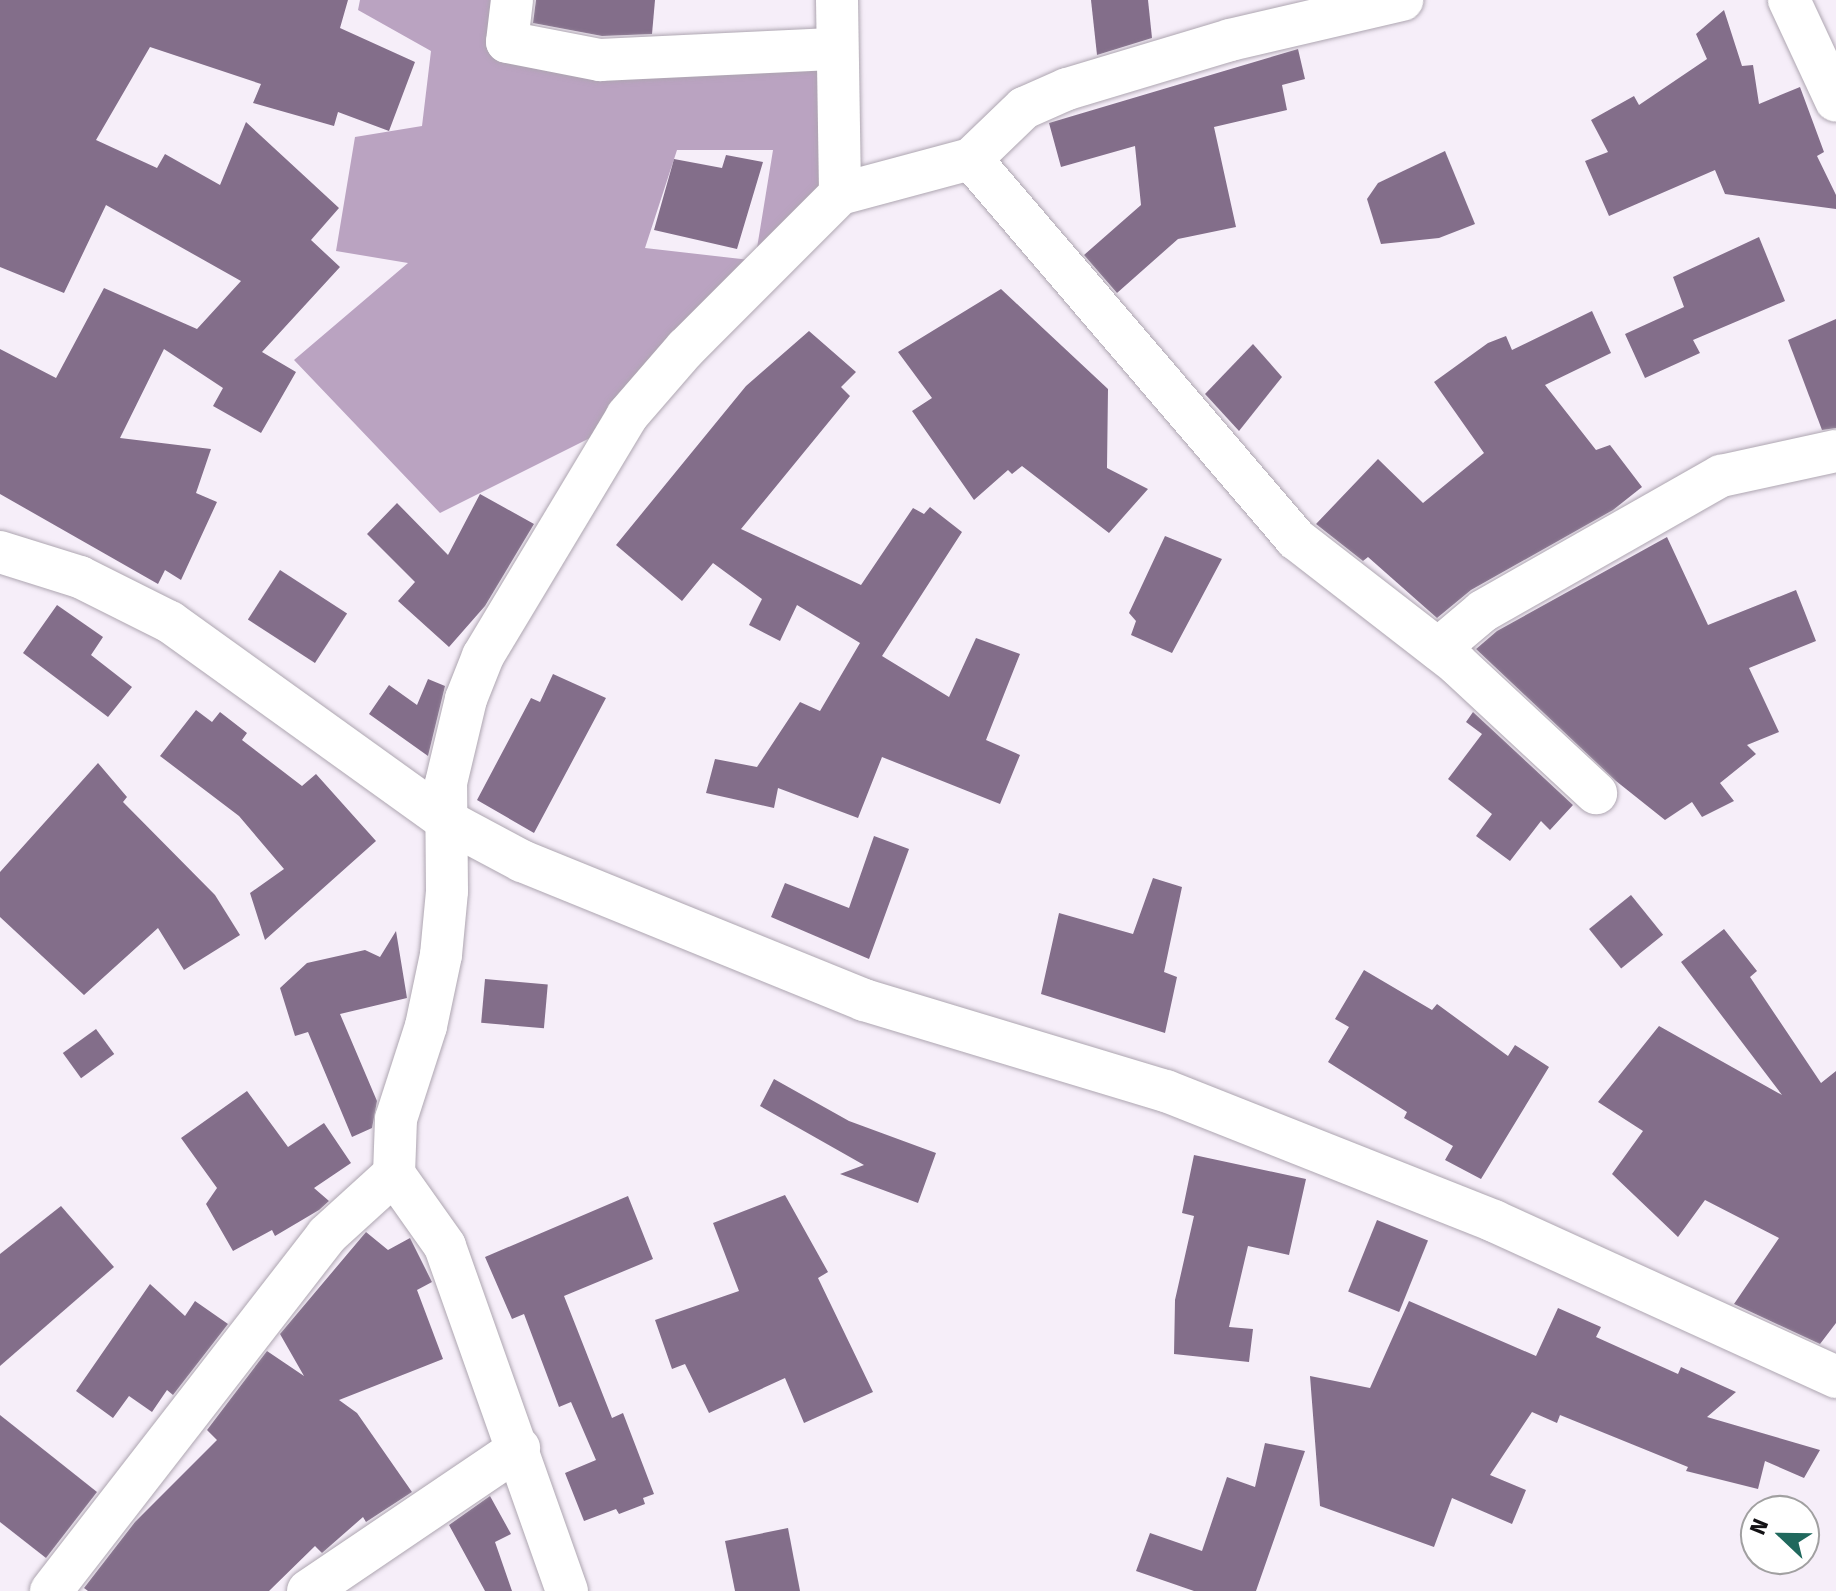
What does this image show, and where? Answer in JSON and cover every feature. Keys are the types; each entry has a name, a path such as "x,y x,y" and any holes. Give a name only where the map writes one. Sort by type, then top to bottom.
{"street":[{"path":"512,0 507,42 600,60 837,49"},
{"path":"837,0 840,194"},
{"path":"567,1591 519,1448 445,1246 394,1174 396,1119 426,1026 441,955 446,783 455,739 483,656 627,416 686,348 840,194 971,159 1024,108 1067,89 1230,40 1402,0"},
{"path":"1789,0 1836,101"},
{"path":"971,159 1296,539 1438,649 1596,793"},
{"path":"1438,649 1483,611 1721,476 1836,451"},
{"path":"0,552 80,577 170,622 447,821 549,872 864,1000 1166,1091 1494,1221 1836,1377"},
{"path":"51,1591 327,1235 394,1174"},
{"path":"308,1591 519,1448"}],"shaded area":[{"path":"360,0 499,0 501,53 827,64 826,195 757,248 773,150 677,150 645,248 750,260 600,433 440,513 294,360 408,263 336,251 355,137 422,126 431,51 358,10"}],"building":[{"path":"0,0 348,0 340,28 415,62 389,131 338,112 334,126 253,103 261,84 150,47 96,140 157,168 165,154 220,185 246,122 339,208 311,240 340,267 262,352 296,372 261,433 213,406 223,388 164,349 120,438 211,449 196,493 217,502 181,580 165,570 158,584 0,494 0,349 56,378 104,288 197,329 241,281 106,205 64,293 0,267"},
{"path":"536,0 655,0 652,34 602,36 533,23"},
{"path":"1091,0 1148,0 1152,38 1097,55"},
{"path":"1724,10 1742,66 1753,65 1759,104 1800,87 1824,152 1817,156 1836,195 1836,209 1725,194 1715,170 1609,216 1585,161 1608,152 1591,120 1634,96 1639,105 1707,59 1696,34"},
{"path":"1298,49 1305,79 1282,85 1287,110 1214,127 1236,227 1178,239 1117,293 1084,255 1141,205 1135,146 1061,167 1049,123"},
{"path":"1445,151 1475,224 1439,238 1381,244 1367,199 1378,183"},
{"path":"726,155 763,162 737,249 654,230 674,159 722,168"},
{"path":"1759,237 1785,301 1693,340 1700,353 1645,378 1625,334 1684,307 1673,277"},
{"path":"1001,289 1108,389 1107,468 1148,489 1109,533 1022,466 1012,474 1008,470 974,500 912,411 932,398 898,352"},
{"path":"1592,311 1611,353 1545,385 1596,450 1610,445 1642,487 1613,510 1471,590 1437,618 1368,557 1363,561 1316,524 1378,459 1423,503 1484,453 1434,382 1488,343 1506,336 1512,350"},
{"path":"1836,319 1836,428 1822,430 1788,340"},
{"path":"809,331 856,372 841,387 850,396 741,529 861,585 913,508 924,514 930,507 962,532 882,656 949,697 976,638 1020,654 986,740 1020,755 1000,804 882,757 858,818 778,788 774,808 706,793 715,759 757,767 800,702 820,711 860,643 797,605 780,641 749,625 762,599 713,563 682,601 616,545 746,386"},
{"path":"1253,344 1282,377 1239,431 1205,394"},
{"path":"480,494 534,524 485,606 449,647 398,601 415,582 367,534 397,503 448,555"},
{"path":"1165,536 1222,559 1172,653 1131,635 1136,621 1129,613"},
{"path":"1667,537 1708,625 1796,590 1816,641 1749,668 1779,732 1747,745 1756,754 1720,783 1734,801 1702,817 1692,802 1665,820 1616,781 1476,649 1497,631"},
{"path":"280,570 347,614 315,663 248,619"},
{"path":"57,605 103,637 91,655 132,687 108,717 23,653"},
{"path":"553,674 606,698 534,833 477,800 531,698 540,702"},
{"path":"428,679 445,686 428,756 369,714 389,685 417,705"},
{"path":"196,710 212,722 220,712 247,733 242,740 302,786 316,774 376,841 265,940 250,893 284,869 239,816 160,756"},
{"path":"1473,712 1573,805 1550,830 1541,821 1510,861 1476,836 1492,814 1448,779 1482,734 1466,722"},
{"path":"98,763 127,797 123,802 215,895 240,935 184,970 158,928 84,995 0,917 0,872"},
{"path":"874,836 909,849 869,959 771,917 785,883 849,908"},
{"path":"1153,878 1182,887 1164,972 1177,977 1165,1033 1041,994 1059,913 1133,934"},
{"path":"1631,895 1663,935 1621,969 1589,929"},
{"path":"1724,929 1757,971 1750,977 1821,1083 1836,1071 1836,1323 1820,1344 1734,1304 1779,1238 1705,1200 1678,1237 1612,1174 1643,1131 1598,1102 1659,1026 1782,1095 1681,962"},
{"path":"396,931 407,998 340,1014 377,1101 372,1128 352,1137 308,1032 295,1036 280,988 307,963 365,950 380,957"},
{"path":"1364,970 1432,1010 1437,1004 1508,1056 1515,1045 1549,1067 1481,1179 1445,1160 1453,1146 1404,1118 1407,1112 1328,1062 1349,1027 1335,1019"},
{"path":"485,979 548,984 544,1028 481,1023"},
{"path":"96,1029 114,1054 81,1078 63,1053"},
{"path":"774,1079 849,1121 936,1153 918,1203 840,1174 864,1165 760,1106"},
{"path":"247,1091 288,1147 324,1123 351,1163 314,1188 329,1201 319,1210 275,1236 272,1230 233,1251 206,1204 217,1188 181,1138"},
{"path":"1194,1155 1306,1179 1289,1255 1248,1246 1229,1327 1253,1329 1249,1362 1174,1354 1175,1300 1194,1216 1182,1213"},
{"path":"785,1195 828,1272 818,1278 873,1392 804,1423 785,1378 709,1413 685,1364 672,1369 655,1320 739,1291 713,1223"},
{"path":"628,1196 653,1259 564,1296 612,1418 623,1413 654,1494 643,1498 645,1504 619,1514 616,1509 584,1521 565,1473 596,1460 571,1402 559,1407 524,1314 512,1319 485,1257"},
{"path":"61,1206 114,1267 0,1366 0,1254"},
{"path":"1377,1220 1428,1241 1399,1312 1348,1291"},
{"path":"366,1232 388,1250 410,1238 432,1282 417,1290 443,1359 339,1400 357,1413 412,1492 366,1522 363,1517 322,1553 315,1546 269,1591 88,1591 84,1588 135,1522 217,1440 207,1430 267,1351 304,1376 280,1334"},
{"path":"150,1284 185,1316 195,1301 228,1324 173,1395 167,1390 152,1412 129,1396 113,1418 76,1391"},
{"path":"1409,1301 1536,1356 1558,1308 1601,1327 1596,1337 1678,1374 1681,1367 1736,1392 1707,1417 1820,1450 1804,1478 1765,1461 1758,1489 1686,1471 1688,1467 1560,1415 1557,1423 1532,1412 1490,1475 1526,1490 1512,1524 1452,1498 1434,1547 1320,1506 1310,1376 1370,1388"},
{"path":"0,1415 97,1492 46,1558 0,1522"},
{"path":"1265,1443 1305,1451 1256,1591 1194,1591 1136,1571 1150,1533 1202,1551 1227,1477 1255,1487"},
{"path":"490,1496 511,1534 495,1542 512,1591 485,1591 449,1525"},
{"path":"788,1528 800,1591 735,1591 725,1541"}]}
